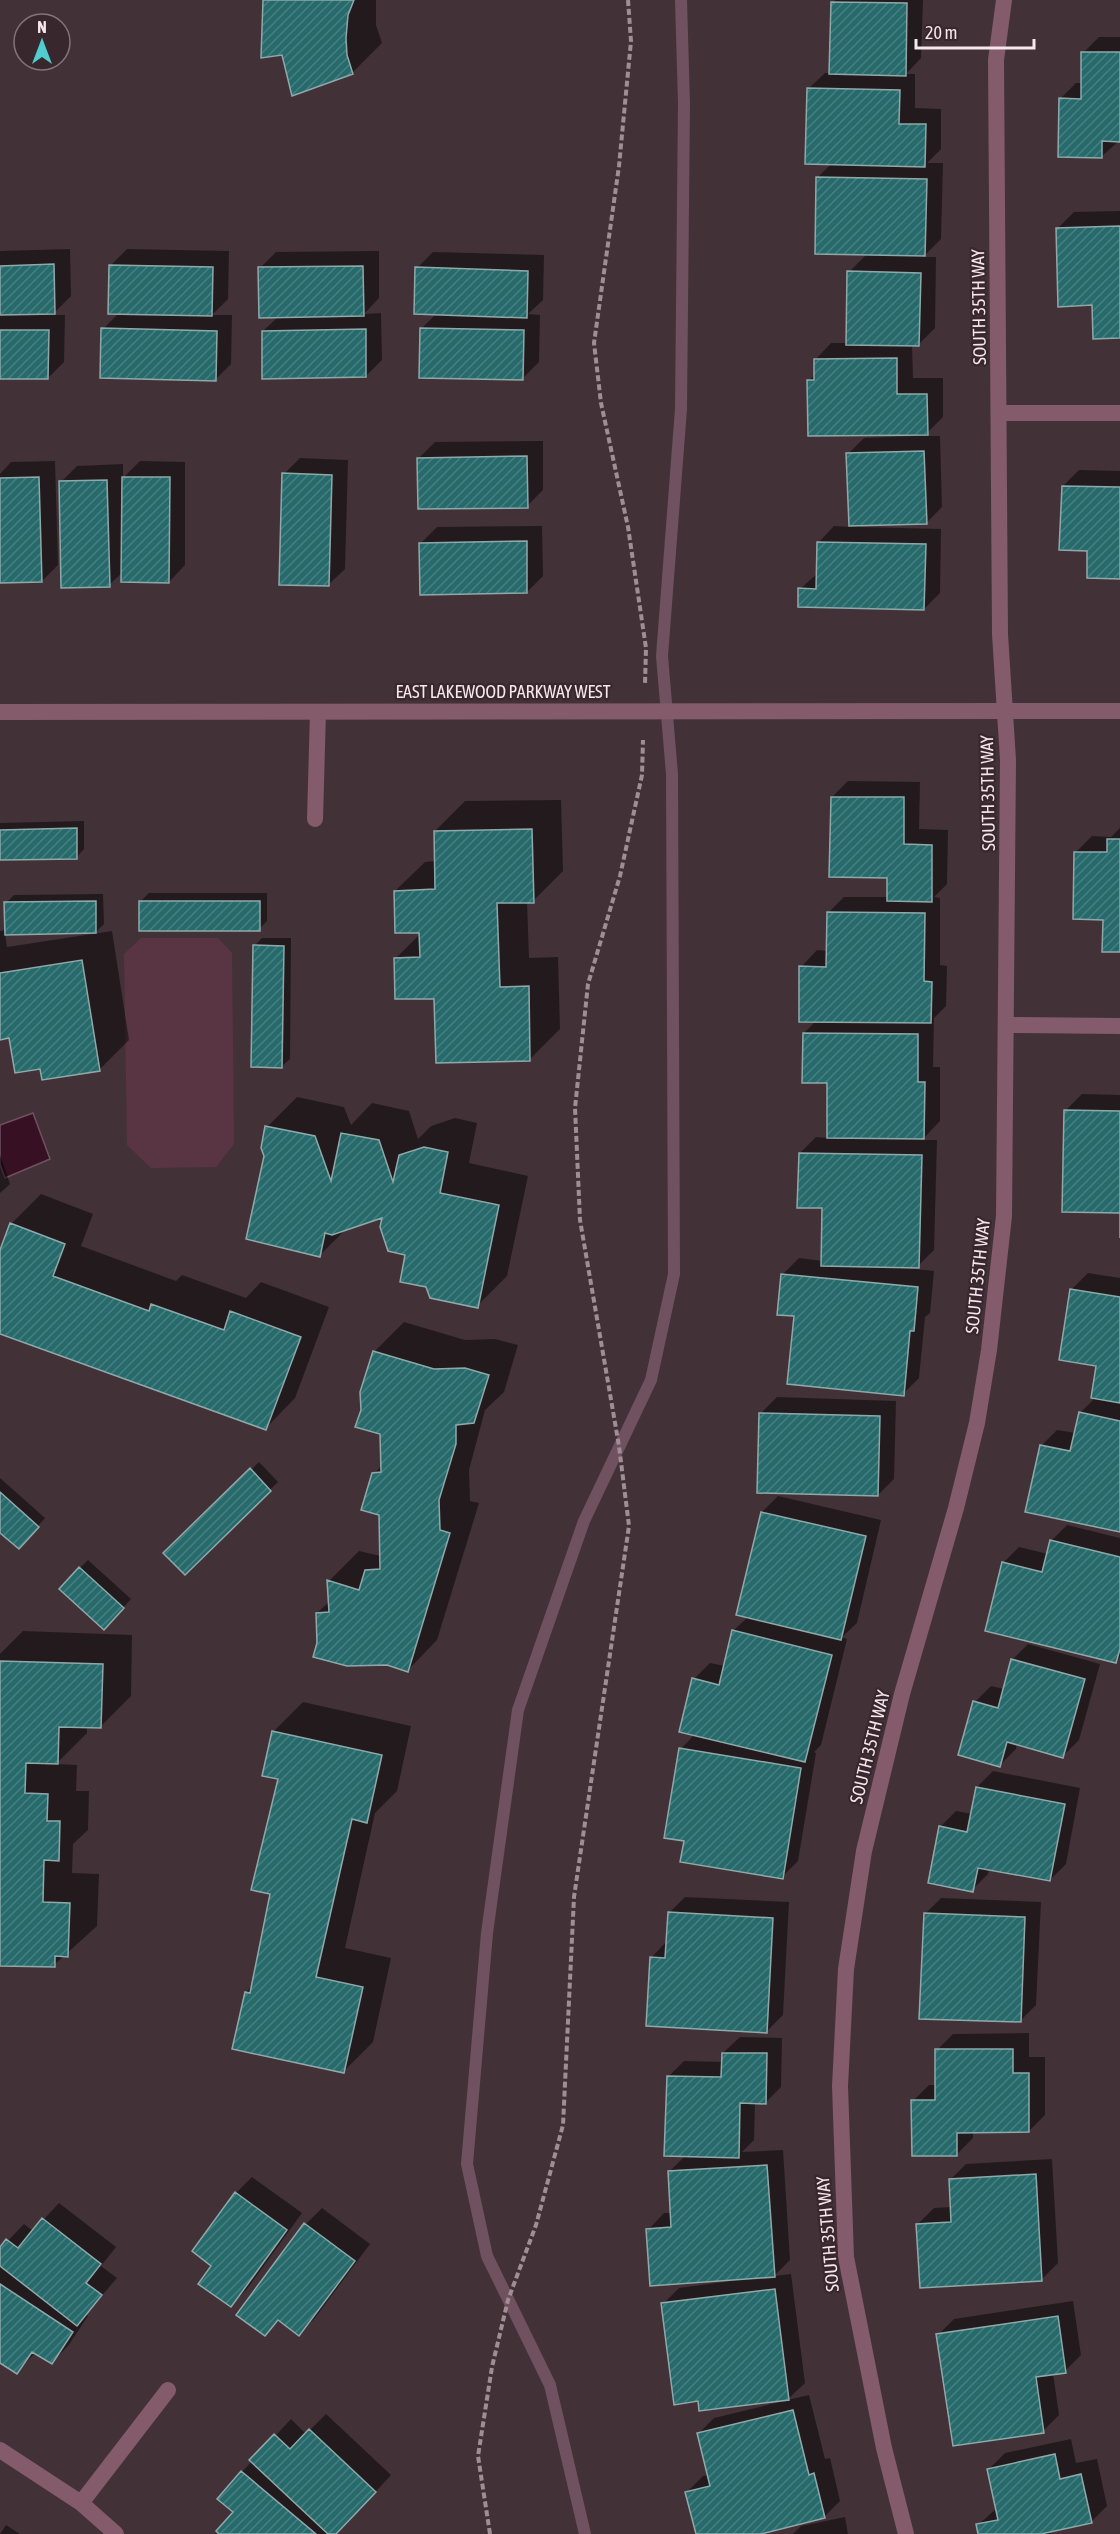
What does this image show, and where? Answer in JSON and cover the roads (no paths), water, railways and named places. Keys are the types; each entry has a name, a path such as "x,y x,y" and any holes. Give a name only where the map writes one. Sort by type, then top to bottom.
{"street":[{"name":"SOUTH 35TH WAY","path":"906,2534 881,2438 846,2257 840,2086 846,1969 864,1851 902,1694 956,1508 976,1423 989,1350 1005,1216 1008,921 1006,711 1000,634 996,60 1004,0"},
{"path":"999,413 1120,413"},
{"name":"EAST LAKEWOOD PARKWAY WEST","path":"0,712 1120,711"},
{"path":"315,819 318,712"},
{"path":"1006,1025 1120,1026"},
{"path":"81,2503 168,2390"},
{"path":"0,2450 81,2503 116,2534"}],"waterway":[{"path":"585,2534 550,2385 487,2256 467,2164 487,1933 518,1710 584,1521 651,1380 674,1274 672,774 662,656 681,409 684,103 681,0"}]}
